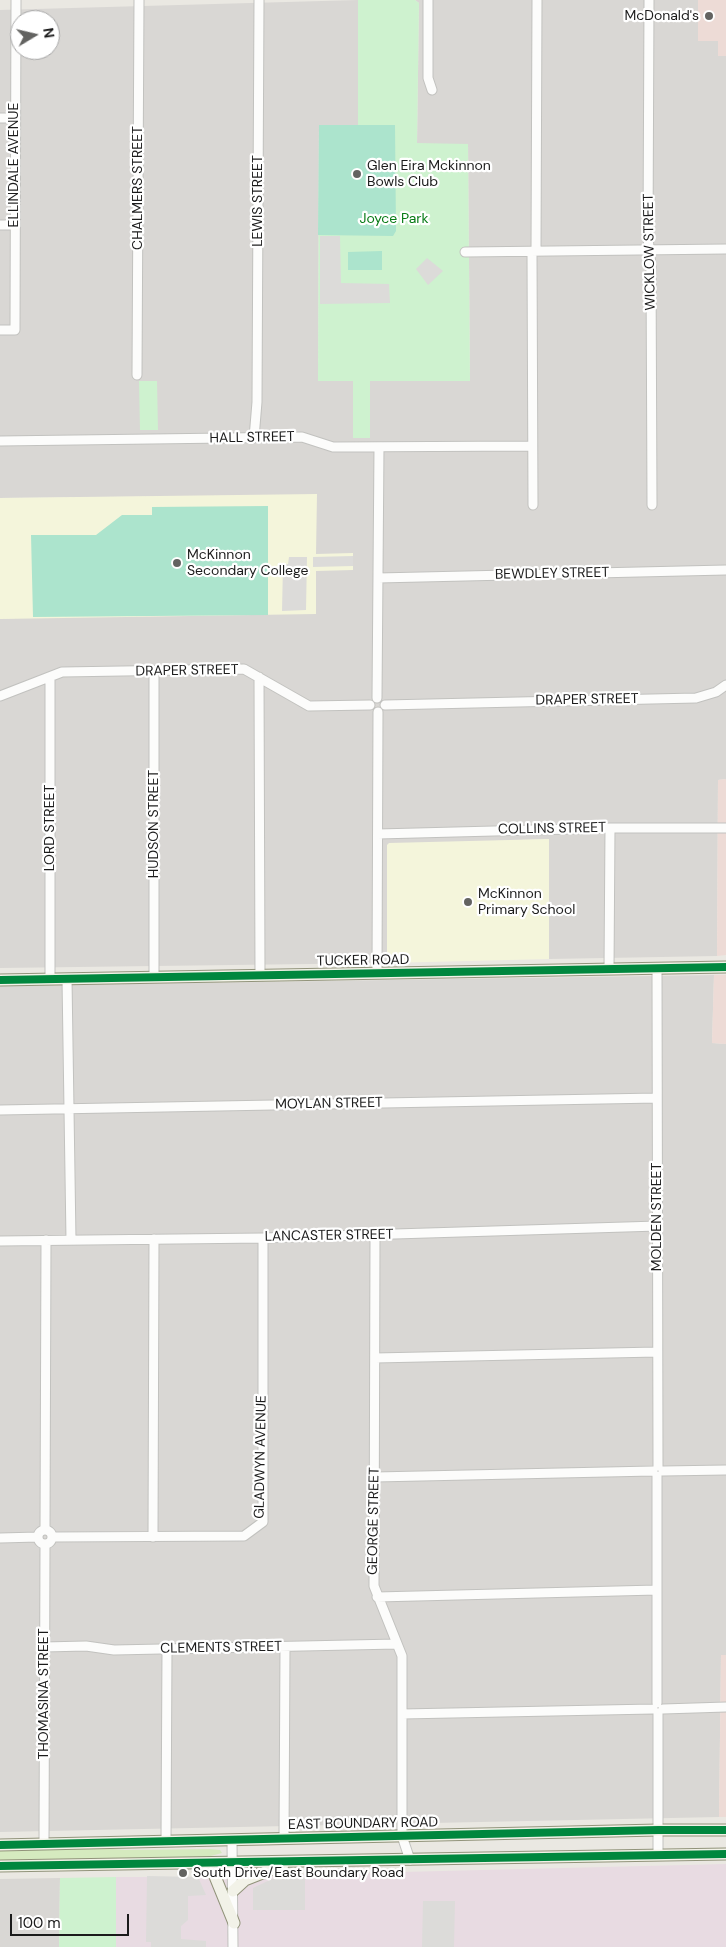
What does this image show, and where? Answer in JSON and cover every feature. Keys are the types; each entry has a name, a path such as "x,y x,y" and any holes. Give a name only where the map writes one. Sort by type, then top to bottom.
{"main road":[{"name":"TUCKER ROAD","path":"0,980 726,967"},
{"name":"EAST BOUNDARY ROAD","path":"0,1845 726,1830"},
{"path":"0,1866 726,1854"},
{"path":"234,1891 250,1878 289,1862"},
{"path":"204,1864 214,1874 234,1923"}],"street":[{"name":"ELLINDALE AVENUE","path":"0,330 15,330 14,118 16,0"},
{"name":"CHALMERS STREET","path":"137,375 139,0"},
{"name":"LEWIS STREET","path":"256,438 259,0"},
{"path":"428,0 428,78 432,90"},
{"path":"533,505 537,0"},
{"name":"WICKLOW STREET","path":"649,0 652,505"},
{"path":"0,118 14,118"},
{"path":"0,225 14,225"},
{"path":"465,252 726,249"},
{"name":"HALL STREET","path":"0,441 302,437 333,447 532,446"},
{"path":"377,698 379,447"},
{"name":"BEWDLEY STREET","path":"378,578 726,570"},
{"name":"DRAPER STREET","path":"0,696 62,672 244,669 309,706 370,705"},
{"name":"HUDSON STREET","path":"154,671 154,977"},
{"name":"LORD STREET","path":"50,677 50,979"},
{"path":"259,677 260,975"},
{"name":"DRAPER STREET","path":"385,705 696,698 716,692 726,685"},
{"path":"377,698 382,699 385,705 382,711 378,712"},
{"path":"377,698 370,705 372,709 378,712"},
{"path":"377,973 378,712"},
{"path":"608,969 610,828"},
{"name":"COLLINS STREET","path":"378,834 610,828 726,828"},
{"name":"MOLDEN STREET","path":"658,968 658,1855"},
{"path":"67,978 71,1240"},
{"name":"MOYLAN STREET","path":"0,1110 658,1098"},
{"name":"LANCASTER STREET","path":"0,1241 263,1238 658,1226"},
{"name":"GEORGE STREET","path":"375,1235 374,1586 402,1656 402,1836 410,1860"},
{"name":"GLADWYN AVENUE","path":"52,1537 244,1536 263,1522 263,1238"},
{"path":"153,1537 154,1239"},
{"path":"45,1530 46,1240"},
{"path":"375,1358 657,1352"},
{"path":"375,1476 726,1470"},
{"path":"45,1530 49,1531 52,1537 50,1543 45,1544 39,1542 38,1537 39,1533 45,1530"},
{"path":"0,1538 38,1537"},
{"name":"THOMASINA STREET","path":"44,1844 45,1544"},
{"path":"378,1597 657,1590"},
{"name":"CLEMENTS STREET","path":"44,1647 86,1646 114,1650 285,1648 397,1644"},
{"path":"284,1838 285,1648"},
{"path":"166,1841 167,1649"},
{"path":"402,1714 726,1707"},
{"path":"232,1840 234,1891 233,1947"}],"shaded area":[{"path":"358,0 358,125 319,125 318,381 470,381 468,144 417,144 419,3 415,0 698,0 698,40 718,41 718,56 726,56 726,779 718,780 717,956 549,959 549,839 387,845 387,963 0,968 0,619 33,617 317,495 0,498 0,10"},
{"path":"698,0 726,0 726,56 718,56 718,41 698,41"},
{"path":"320,236 340,236 341,283 389,284 390,303 320,304"},
{"path":"427,258 443,271 428,285 416,269"},
{"name":"McKinnon Secondary College","path":"317,494 316,554 353,553 353,570 316,571 316,614 0,619 0,498"},
{"path":"353,556 353,566 313,567 313,557"},
{"path":"289,557 307,557 306,610 282,611 283,565 288,564"},
{"path":"726,779 726,955 717,956 718,780"},
{"name":"McKinnon Primary School","path":"549,839 549,959 387,963 387,845 389,843"},
{"path":"714,975 712,1043 726,1044 726,1655 721,1656 719,1817 0,1832 0,986"},
{"path":"714,975 726,975 726,1044 712,1043"},
{"path":"721,1655 726,1655 726,1817 719,1817"},
{"path":"726,1864 726,1947 116,1947 116,1877 198,1877"},
{"path":"147,1876 198,1877 206,1895 188,1896 188,1920 181,1926 181,1939 206,1941 206,1947 151,1947 151,1942 146,1942"},
{"path":"305,1877 305,1910 253,1910 253,1888 274,1878"},
{"path":"60,1878 59,1947 0,1947 0,1879"},
{"path":"423,1901 455,1901 454,1947 422,1947"}],"green space":[{"name":"Joyce Park","path":"358,0 415,0 419,3 417,143 468,144 470,381 370,381 370,438 353,438 353,381 318,381 319,125 358,125"},
{"name":"Glen Eira Mckinnon Bowls Club","path":"319,125 395,125 396,231 393,236 318,235"},
{"path":"382,251 382,270 348,270 348,252"},
{"path":"139,381 157,381 158,430 140,430"},
{"name":"McKinnon Secondary College","path":"268,506 268,615 33,617 31,535 96,535 122,515 152,515 152,507"},
{"path":"86,1847 125,1850 210,1849 220,1850 222,1853 207,1857 0,1862 0,1850"},
{"path":"116,1877 116,1947 59,1947 60,1878"}],"cycle path":[{"path":"0,980 726,967"},
{"path":"0,1845 726,1830"},
{"path":"0,1866 726,1854"}],"place":[{"name":"McDonald's","path":"709,16"},
{"name":"Glen Eira Mckinnon Bowls Club","path":"357,174"},
{"name":"McKinnon Secondary College","path":"177,563"},
{"name":"McKinnon Primary School","path":"468,902"},
{"name":"South Drive/East Boundary Road","path":"183,1873"}]}
